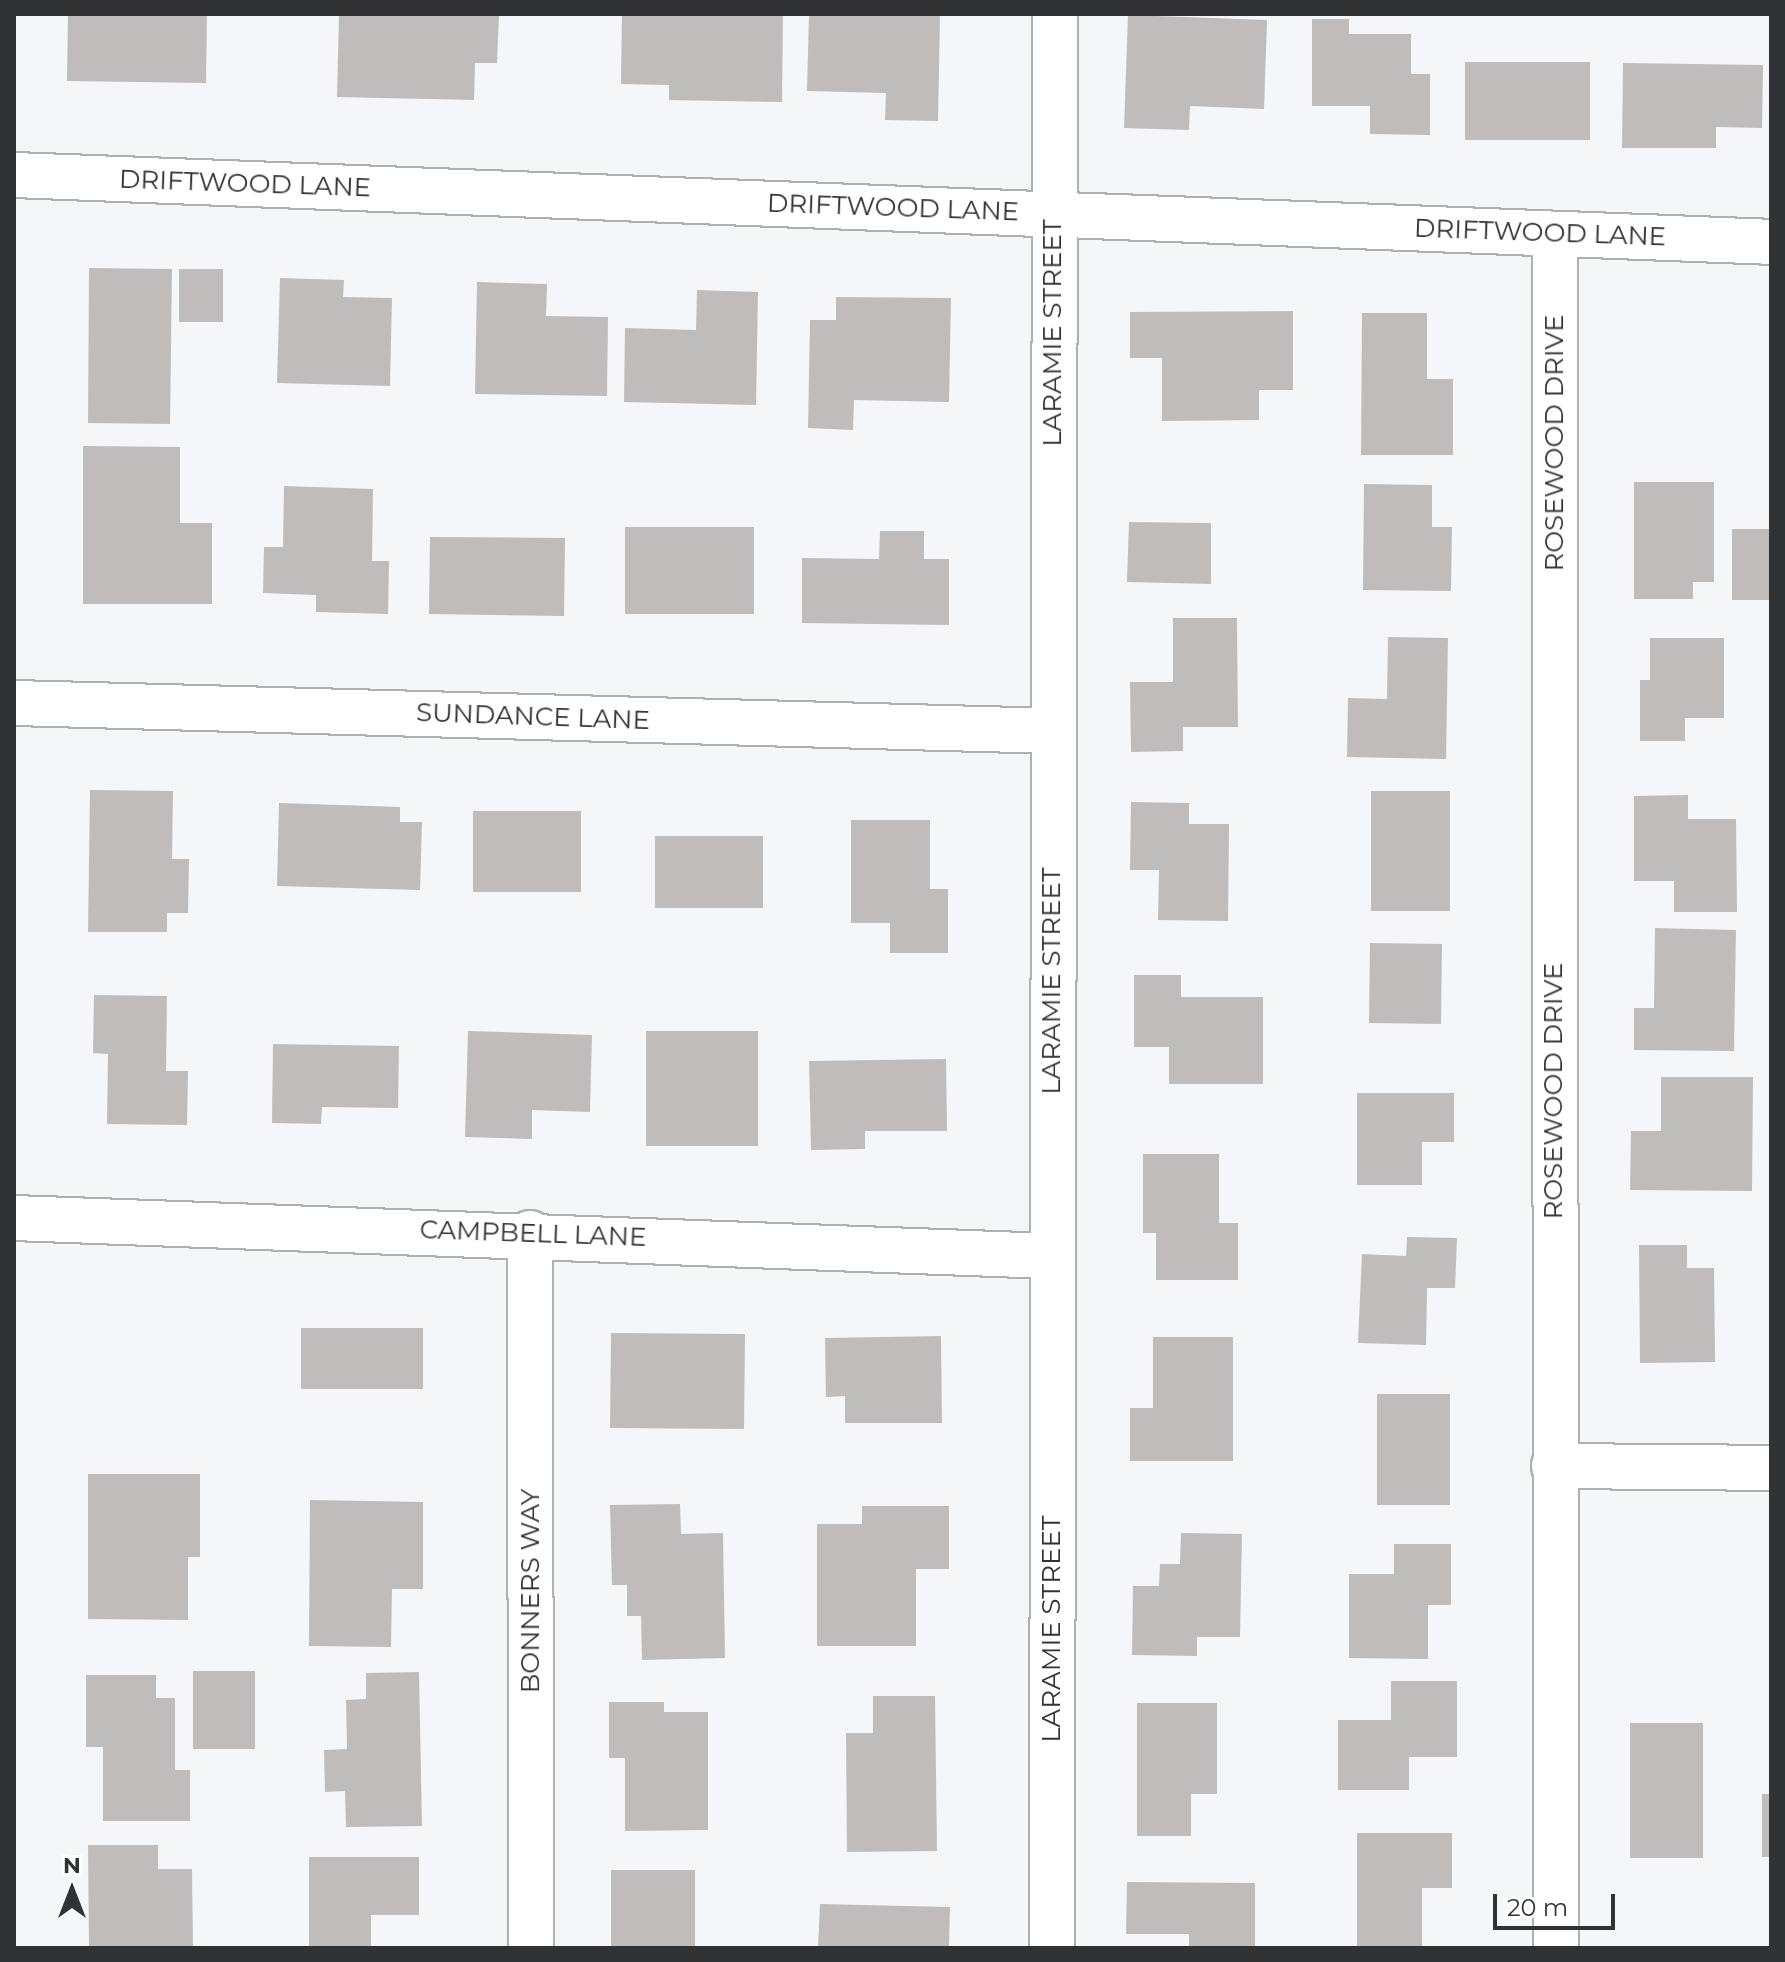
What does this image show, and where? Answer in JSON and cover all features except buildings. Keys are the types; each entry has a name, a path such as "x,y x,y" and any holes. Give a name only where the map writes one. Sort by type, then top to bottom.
{"street":[{"name":"LARAMIE STREET","path":"1052,1948 1055,14"},
{"name":"DRIFTWOOD LANE","path":"14,175 1771,242"},
{"name":"ROSEWOOD DRIVE","path":"1555,234 1556,1948"},
{"name":"SUNDANCE LANE","path":"14,703 1053,731"},
{"name":"CAMPBELL LANE","path":"14,1218 530,1233 1051,1256"},
{"name":"BONNERS WAY","path":"530,1233 531,1948"},
{"path":"1554,1466 1771,1468"}]}
